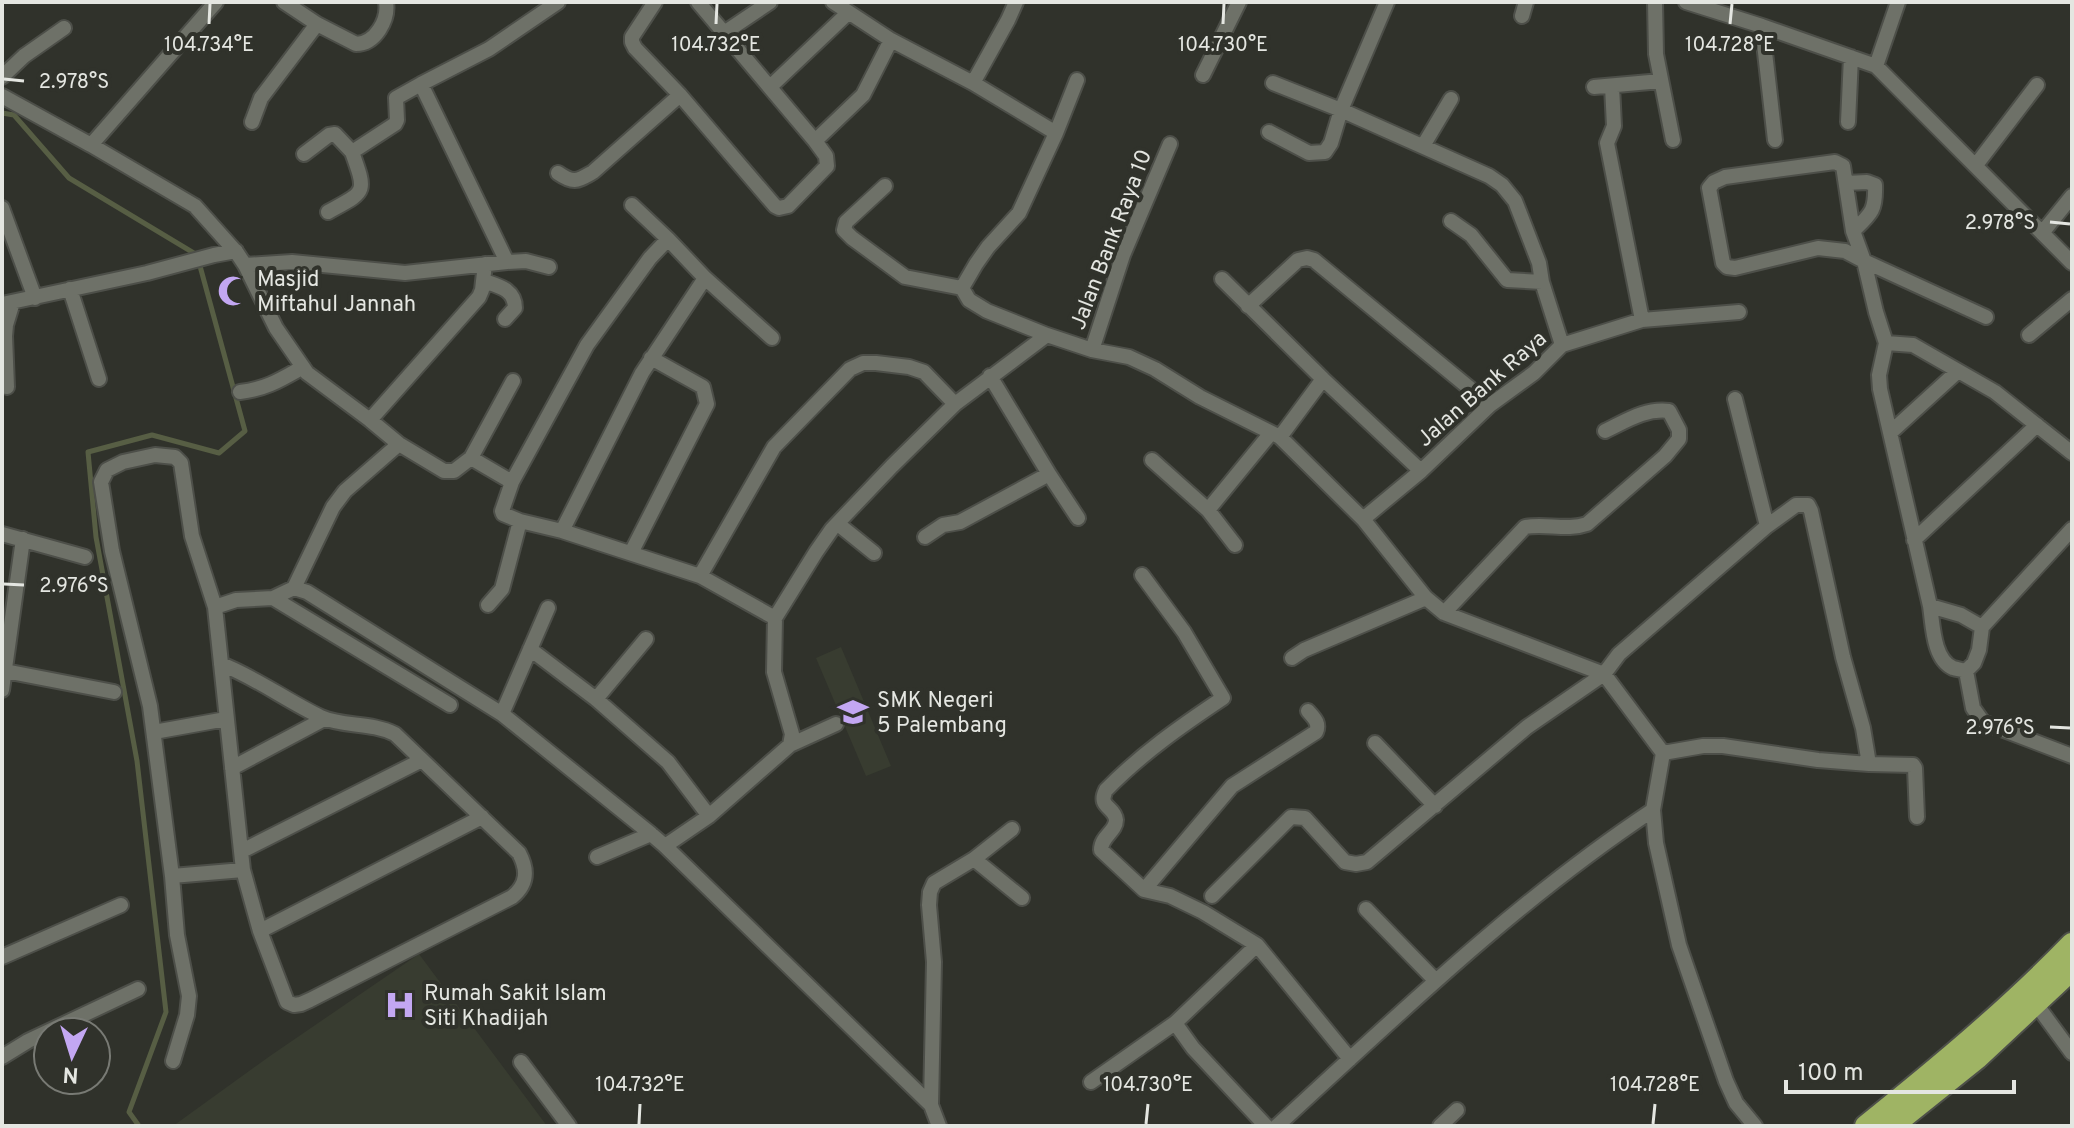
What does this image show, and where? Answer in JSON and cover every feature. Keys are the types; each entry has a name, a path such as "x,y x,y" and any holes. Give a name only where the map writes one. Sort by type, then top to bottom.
{"highway":[{"path":"1866,1126 1953,1056 2029,988 2072,944"},
{"path":"1892,1126 1977,1058 2072,969"}],"street":[{"path":"91,145 216,2"},
{"path":"284,2 317,24 362,45 383,25 387,13 386,2"},
{"path":"352,152 395,124 396,98 489,49 558,2"},
{"path":"655,2 632,37 632,42 775,206 788,206 827,166 826,156 698,2"},
{"path":"724,33 770,2"},
{"path":"833,2 891,40 973,83 1056,133"},
{"path":"973,83 1016,2"},
{"path":"1203,75 1239,2"},
{"path":"1269,132 1309,153 1325,152 1387,2"},
{"path":"1655,2 1656,54 1673,140"},
{"path":"1686,2 1876,66 2072,263"},
{"path":"1876,66 1898,2"},
{"path":"770,87 848,13"},
{"path":"252,122 261,98 317,24"},
{"path":"1762,26 1775,140"},
{"path":"2,77 24,56 64,28"},
{"path":"815,141 863,95 891,40"},
{"path":"1848,122 1851,57"},
{"path":"962,288 988,247 1019,213 1077,80"},
{"path":"1594,87 1661,81"},
{"path":"1273,83 1423,146 1502,185 1515,201 1539,263 1562,345"},
{"path":"421,84 507,262"},
{"path":"1976,165 2037,85"},
{"path":"1612,86 1614,126 1607,143 1642,320"},
{"path":"558,173 569,181 577,181 593,172 680,95"},
{"path":"2,96 195,206 236,251 276,328 307,373 399,444 444,471 454,471 471,458 513,381"},
{"path":"1423,146 1451,99"},
{"path":"304,154 329,135 335,134 352,152 363,182 362,189 351,200 328,212"},
{"name":"Jalan Bank Raya 10","path":"1092,350 1123,255 1170,144"},
{"path":"1966,671 1950,667 1941,657 1936,642 1880,389 1879,375 1886,343 1864,261 1853,231 1843,166 1835,162 1725,177 1709,188 1723,263 1727,267 1735,268 1818,248 1845,251 1864,261 1986,317"},
{"path":"1846,183 1867,182 1875,185 1874,208 1853,231"},
{"path":"885,186 846,222 844,230 905,277 962,288 969,300 987,311 1092,350 1129,357 1276,435 1363,519 1426,598 1444,613 1604,674 1663,753 1653,810 1656,843 1679,945 1726,1081 1736,1103 1755,1126"},
{"path":"2042,233 2072,196"},
{"path":"632,205 705,278 772,338"},
{"path":"2,208 35,298"},
{"path":"1451,221 1471,235 1507,280 1542,282"},
{"path":"668,239 650,258 587,345 512,482 502,511 505,516 520,521 562,531 700,576 775,618"},
{"path":"7,387 7,303 236,251"},
{"path":"1248,306 1298,260 1314,260 1490,405"},
{"path":"245,265 292,262 405,273 526,261 549,267"},
{"path":"370,420 479,297 485,264"},
{"path":"562,531 642,373 705,278"},
{"path":"1222,279 1421,471"},
{"path":"484,281 505,289 514,298 515,308 505,319"},
{"path":"70,289 99,379"},
{"path":"2029,335 2072,299"},
{"name":"Jalan Bank Raya","path":"1363,519 1421,471 1490,405 1534,373 1562,345 1642,320 1739,312"},
{"path":"790,745 792,734 774,672 775,618 816,552 892,466 955,404 1047,335"},
{"path":"1886,343 1913,345 1995,392 2072,453"},
{"path":"631,553 707,404 703,387 651,358"},
{"path":"700,576 774,447 850,369 863,363 909,367 924,372 955,404"},
{"path":"240,392 274,384 303,367"},
{"path":"1891,432 1958,371"},
{"path":"990,376 1078,518"},
{"path":"1208,510 1323,379"},
{"path":"1735,399 1767,526"},
{"path":"1444,613 1525,527 1579,527 1587,524 1665,456 1679,439 1679,430 1669,411 1646,412 1605,431"},
{"path":"1914,540 2037,425"},
{"path":"215,607 236,600 273,598 294,588 333,507 345,491 399,444"},
{"path":"173,1061 187,1015 189,996 177,935 150,706 112,551 101,482 107,470 123,462 155,455 175,457 181,463 192,536 215,607 226,719 242,851 243,870 260,931 287,1002 301,1004 499,904 519,891 524,882 524,864 519,853 395,734 383,728 324,719 221,664"},
{"path":"471,458 512,482"},
{"path":"1152,460 1208,510 1235,545"},
{"path":"925,537 943,525 960,522 1049,474"},
{"path":"1212,896 1291,817 1305,818 1345,862 1356,864 1372,859 1527,727 1604,674 1619,654 1767,526 1796,505 1808,505 1811,511 1869,764"},
{"path":"488,605 502,589 520,521"},
{"path":"838,524 874,553"},
{"path":"1966,671 1974,663 1979,650 1982,627 2072,529"},
{"path":"2,534 85,557"},
{"path":"2,690 5,636 23,539"},
{"path":"1142,575 1184,632 1223,698 1177,728 1118,777 1104,793 1103,801 1116,820 1101,843 1101,850 1144,890 1170,896 1203,912 1257,945 1350,1059"},
{"path":"294,588 307,592 502,714 651,834 931,1105"},
{"path":"273,598 450,705"},
{"path":"1292,658 1426,598"},
{"path":"1930,606 1961,615 1982,627"},
{"path":"502,714 548,608"},
{"path":"596,699 646,639"},
{"path":"530,649 596,699 668,762 709,816"},
{"path":"397,673 410,656"},
{"path":"5,671 114,692"},
{"path":"1966,671 1973,708 1983,722 2072,756"},
{"path":"1144,890 1232,786 1316,732 1317,721 1308,711"},
{"path":"154,732 226,719"},
{"path":"232,768 324,719"},
{"path":"665,846 709,816 790,745 836,724"},
{"path":"1375,743 1435,806"},
{"path":"1663,753 1723,746 1818,760 1913,765 1917,817"},
{"path":"242,851 422,760"},
{"path":"1277,1126 1435,980 1518,909 1603,843 1653,810"},
{"path":"260,931 482,817"},
{"path":"939,1126 931,1105 934,962 930,892 934,883 974,859 1012,829"},
{"path":"597,857 651,834"},
{"path":"974,859 1022,898"},
{"path":"172,876 243,870"},
{"path":"2,957 121,905"},
{"path":"1366,909 1435,980"},
{"path":"1091,1082 1175,1023 1257,945"},
{"path":"2,1057 28,1041 138,989"},
{"path":"2036,1004 2072,1053"},
{"path":"1175,1023 1193,1048 1266,1126"},
{"path":"521,1062 569,1126"},
{"path":"1440,1126 1457,1110"}],"shaded area":[{"name":"SMK Negeri 5 Palembang","path":"841,647 891,766 866,776 816,658"},
{"name":"Rumah Sakit Islam Siti Khadijah","path":"419,954 547,1126 173,1126 270,1056"}],"waterway":[{"path":"2,113 14,115 69,178 197,255 245,431 219,453 152,435 88,452 96,537 137,761 166,1012 129,1112 139,1126"}],"place":[{"name":"Masjid Miftahul Jannah","path":"233,291"},
{"name":"SMK Negeri 5 Palembang","path":"853,712"},
{"name":"Rumah Sakit Islam Siti Khadijah","path":"400,1005"}]}
